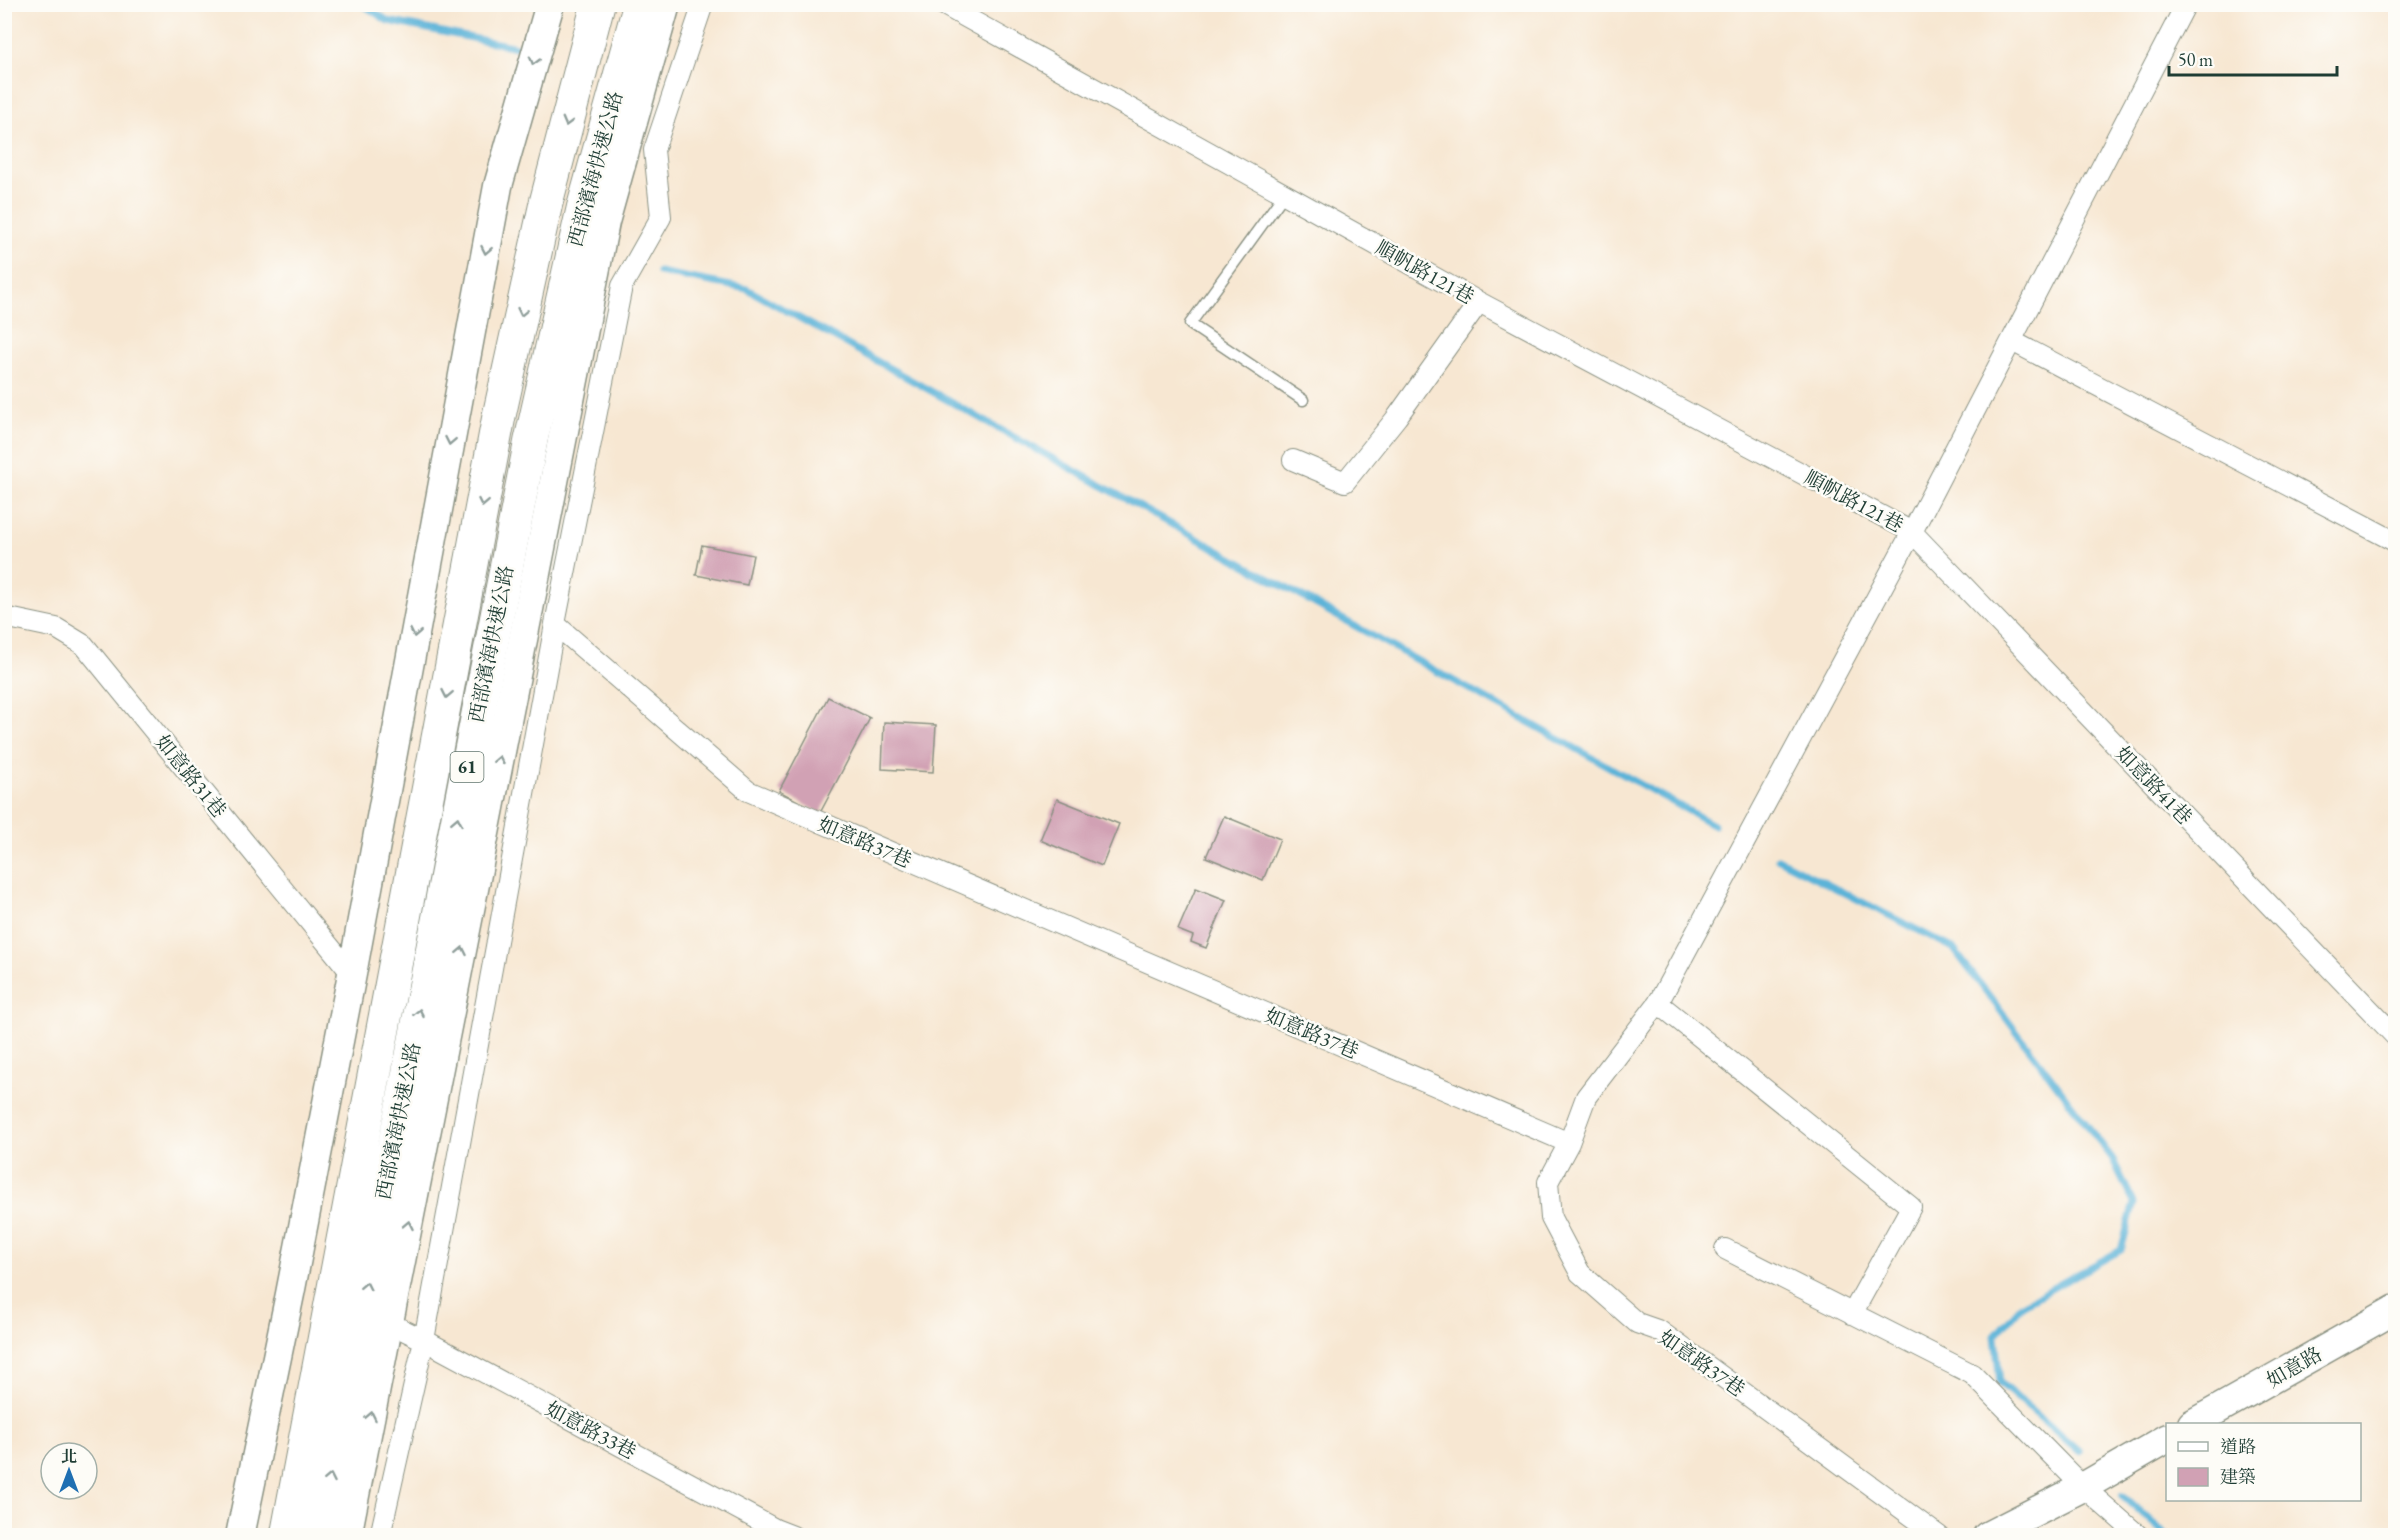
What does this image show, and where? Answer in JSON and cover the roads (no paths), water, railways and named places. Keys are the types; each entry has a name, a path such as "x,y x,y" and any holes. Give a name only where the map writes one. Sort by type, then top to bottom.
{"highway":[{"name":"西部濱海快速公路","path":"287,1536 499,416 546,203 598,4"},
{"name":"西部濱海快速公路","path":"319,1536 531,440 583,209 640,4"}],"street":[{"path":"240,1536 352,974 498,186 550,4"},
{"path":"347,1536 605,222 666,4"},
{"path":"380,1536 424,1340 555,624 622,286 661,218 654,150 703,4"},
{"name":"順帆路121巷","path":"942,4 1479,302 1912,532"},
{"path":"1569,1143 1586,1097 1658,1003 1912,532 2186,4"},
{"path":"1293,460 1345,482 1397,417 1479,302"},
{"path":"2012,341 2396,542"},
{"name":"如意路41巷","path":"1912,532 2396,1037"},
{"name":"如意路31巷","path":"4,616 56,628 84,645 352,974"},
{"name":"如意路37巷","path":"555,624 748,791 1569,1143 1548,1182 1551,1218 1580,1273 1637,1323 1660,1331 1939,1536"},
{"path":"1658,1003 1911,1207 1852,1314"},
{"path":"1725,1249 1972,1374 2083,1487 2139,1536"},
{"name":"如意路","path":"2196,1423 2396,1309"},
{"name":"如意路33巷","path":"389,1323 793,1536"},
{"path":"1987,1536 2083,1487 2166,1439"}],"lane":[{"path":"1285,193 1190,324 1303,400"}],"waterway":[{"path":"362,4 388,21 516,47"},
{"path":"659,272 747,289 1714,825"},
{"path":"1778,859 1953,948 2112,1158 2134,1203 2121,1250 2022,1305 1995,1336 2000,1383 2079,1451"},
{"path":"2123,1496 2167,1536"}]}
